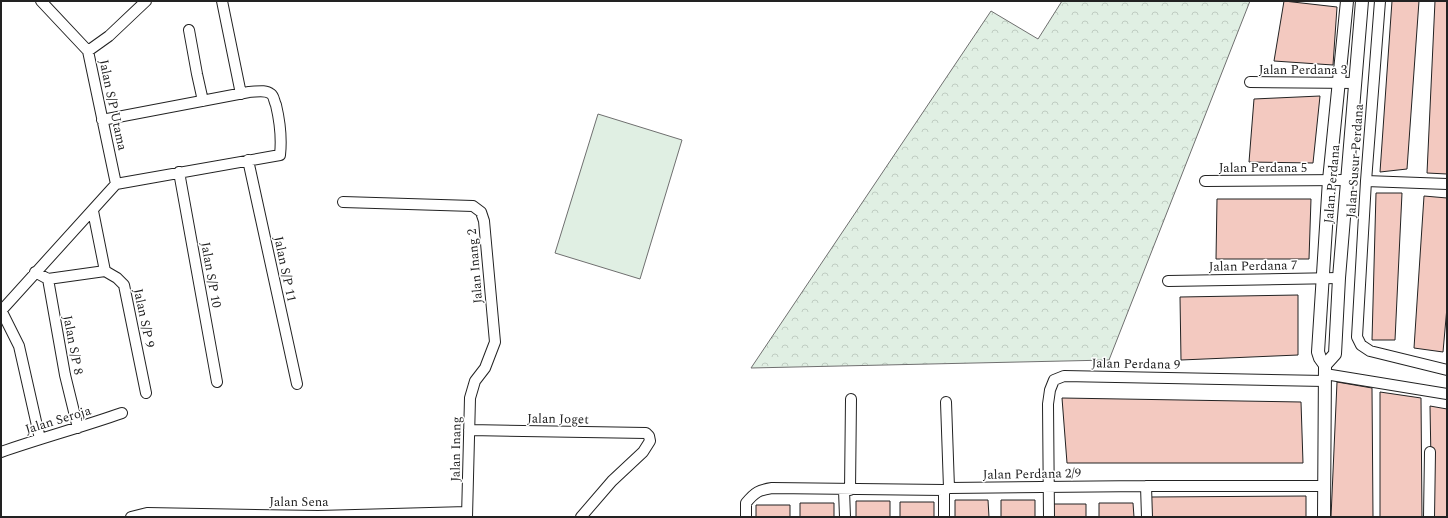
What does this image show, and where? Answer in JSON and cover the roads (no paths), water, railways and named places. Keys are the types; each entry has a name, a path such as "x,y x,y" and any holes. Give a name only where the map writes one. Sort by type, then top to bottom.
{"street":[{"name":"Jalan S/P Utama","path":"41,1 88,51 116,184"},
{"path":"88,51 109,36 146,1"},
{"path":"222,1 241,94"},
{"name":"Jalan Perdana","path":"1324,517 1325,373 1318,352 1329,180 1347,1"},
{"name":"Jalan Perdana","path":"1325,373 1335,354 1346,180 1362,1"},
{"name":"Jalan Susur Perdana","path":"1380,1 1356,337 1361,345 1370,351 1447,370"},
{"path":"189,30 196,74 203,101"},
{"name":"Jalan Perdana 3","path":"1250,82 1355,83"},
{"path":"40,439 20,346 1,310 116,184 280,155 280,124 273,97 270,93 264,91 102,120"},
{"name":"Jalan S/P 11","path":"248,160 297,384"},
{"name":"Jalan S/P 10","path":"179,172 217,382"},
{"name":"Jalan Perdana 5","path":"1204,181 1346,180"},
{"path":"1366,181 1447,184"},
{"name":"Jalan Inang 2","path":"343,202 473,206 481,212 484,221 495,342 485,368 475,381"},
{"path":"35,272 48,279 106,271 92,211"},
{"name":"Jalan S/P 9","path":"106,271 117,278 124,285 146,393"},
{"name":"Jalan Perdana 7","path":"1168,281 1339,278"},
{"name":"Jalan S/P 8","path":"48,279 66,375 78,428"},
{"path":"1325,373 1447,394"},
{"name":"Jalan Perdana 9","path":"1050,487 1048,404 1050,390 1054,380 1064,376 1325,373"},
{"name":"Jalan Inang","path":"467,514 470,398 475,381"},
{"path":"845,517 851,398"},
{"path":"944,517 946,489 946,402"},
{"name":"Jalan Seroja","path":"1,452 122,413"},
{"name":"Jalan Joget","path":"469,430 646,433 650,436 650,441 643,452 612,481 581,517"},
{"path":"1429,517 1430,452"},
{"path":"1146,486 1147,517"},
{"name":"Jalan Perdana 2/9","path":"746,517 746,502 762,489 772,488 847,490 1146,486 1324,486"},
{"path":"1049,517 1050,487"},
{"name":"Jalan Sena","path":"131,517 147,513 318,516 467,514"}]}
